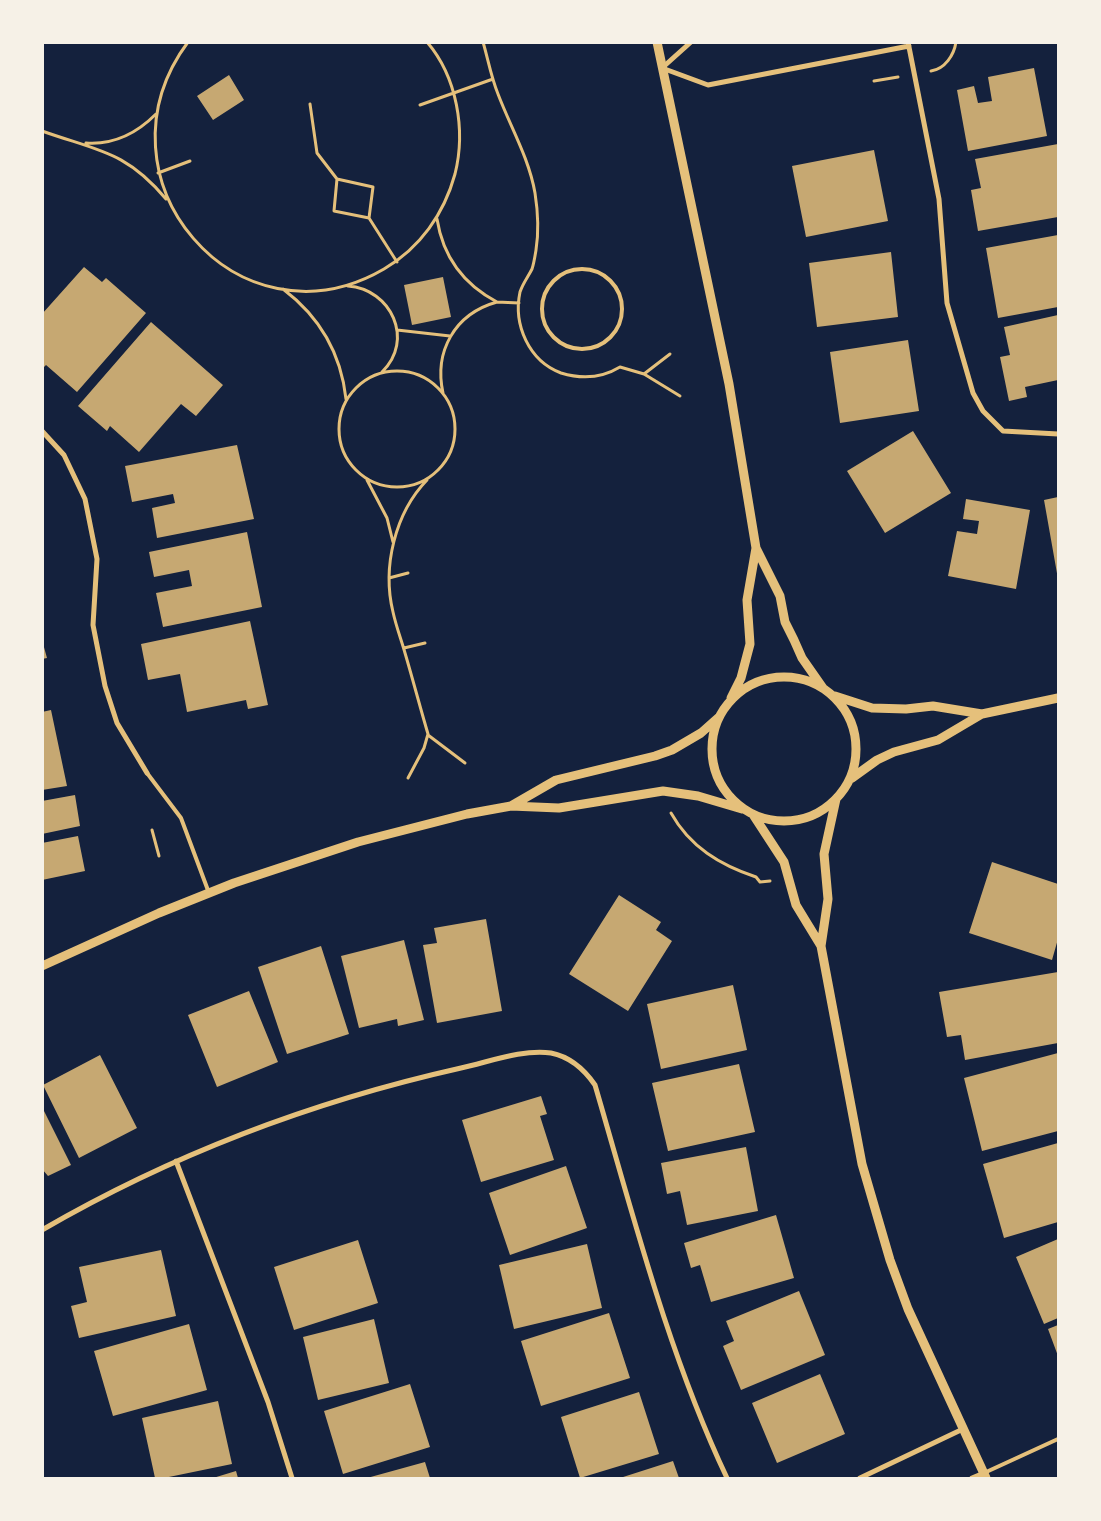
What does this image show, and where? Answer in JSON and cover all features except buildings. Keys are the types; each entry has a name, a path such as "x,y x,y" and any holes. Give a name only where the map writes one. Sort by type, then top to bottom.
{"street":[{"path":"657,42 729,384 756,548 780,596 785,622 802,658 823,688"},
{"path":"662,68 691,42"},
{"path":"662,68 708,85 908,44 939,199 947,303 973,393 984,411 1003,431 1058,434"},
{"path":"42,431 64,455 84,499 97,559 93,625 105,686 117,723 147,773"},
{"path":"727,706 741,693 760,682 783,677 805,680 833,695 843,707 853,727 857,748 854,770 836,799 825,808 798,820 783,821 754,816 742,809 726,794 717,775 712,753 715,732 721,715 741,678 750,644 747,600 756,548"},
{"path":"833,695 872,708 906,709 933,706 982,714"},
{"path":"846,783 885,756 912,746 938,740 982,714 1058,698"},
{"path":"511,806 556,780 672,750 701,733 721,715"},
{"path":"42,966 91,942 209,893 358,842 449,818 511,806 559,808 663,791 698,796 742,809"},
{"path":"836,799 824,854 828,899 821,946 850,1108 875,1213 908,1309 985,1476 972,1478"},
{"path":"754,816 784,862 796,905 821,946"},
{"path":"42,1230 123,1185 176,1161 290,1116 412,1079 530,1053 551,1054 570,1059 586,1070 595,1085 666,1326 708,1437 727,1478"},
{"path":"176,1161 268,1402 292,1478"},
{"path":"860,1478 963,1429"}],"lane":[{"path":"575,270 590,270 605,276 616,288 622,303 621,318 615,333 603,344 589,349 573,349 559,343 548,331 542,316 543,301 549,286 560,276 575,270"},
{"path":"147,773 181,818 209,893"},
{"path":"985,1476 1058,1439"}],"path":[{"path":"188,42 177,57 164,84 157,113 155,144 158,173 168,201 183,228 203,250 227,268 254,282 283,289 313,291 343,287 371,277 397,262 419,242 437,218 450,191 458,162 460,132 453,94 446,73 427,42"},
{"path":"483,42 494,79 527,164 537,205 536,248 532,269 524,283 519,303 519,322 524,338 533,352 551,368 566,374 582,377 606,374 620,367 644,374 680,396"},
{"path":"420,104 494,79"},
{"path":"310,104 317,153 337,179 373,187 369,218 397,262"},
{"path":"80,143 117,140 135,132 157,113"},
{"path":"42,131 112,153 128,162 143,174 168,201"},
{"path":"158,173 190,161"},
{"path":"337,179 334,211 369,218"},
{"path":"437,218 442,241 452,263 476,290 497,302"},
{"path":"343,287 366,290 381,299 392,313 397,330 395,353 382,372"},
{"path":"283,289 308,310 328,337 340,367 346,400"},
{"path":"465,763 438,745 428,734 392,611 389,578 394,542 406,510 447,459 454,437 453,414 443,394 440,369 443,352 450,336 466,317 481,308 497,302 519,303"},
{"path":"397,330 450,336"},
{"path":"644,374 670,354"},
{"path":"394,542 387,518 367,480 350,464 340,444 339,421 346,400 362,383 382,372 404,371 426,379 443,394"},
{"path":"367,480 389,487 412,486 432,476"},
{"path":"389,578 408,573"},
{"path":"404,648 425,643"},
{"path":"408,778 424,748 428,734"},
{"path":"667,806 689,838 712,858 756,877 760,882 774,880"},
{"path":"152,830 159,856"}]}
